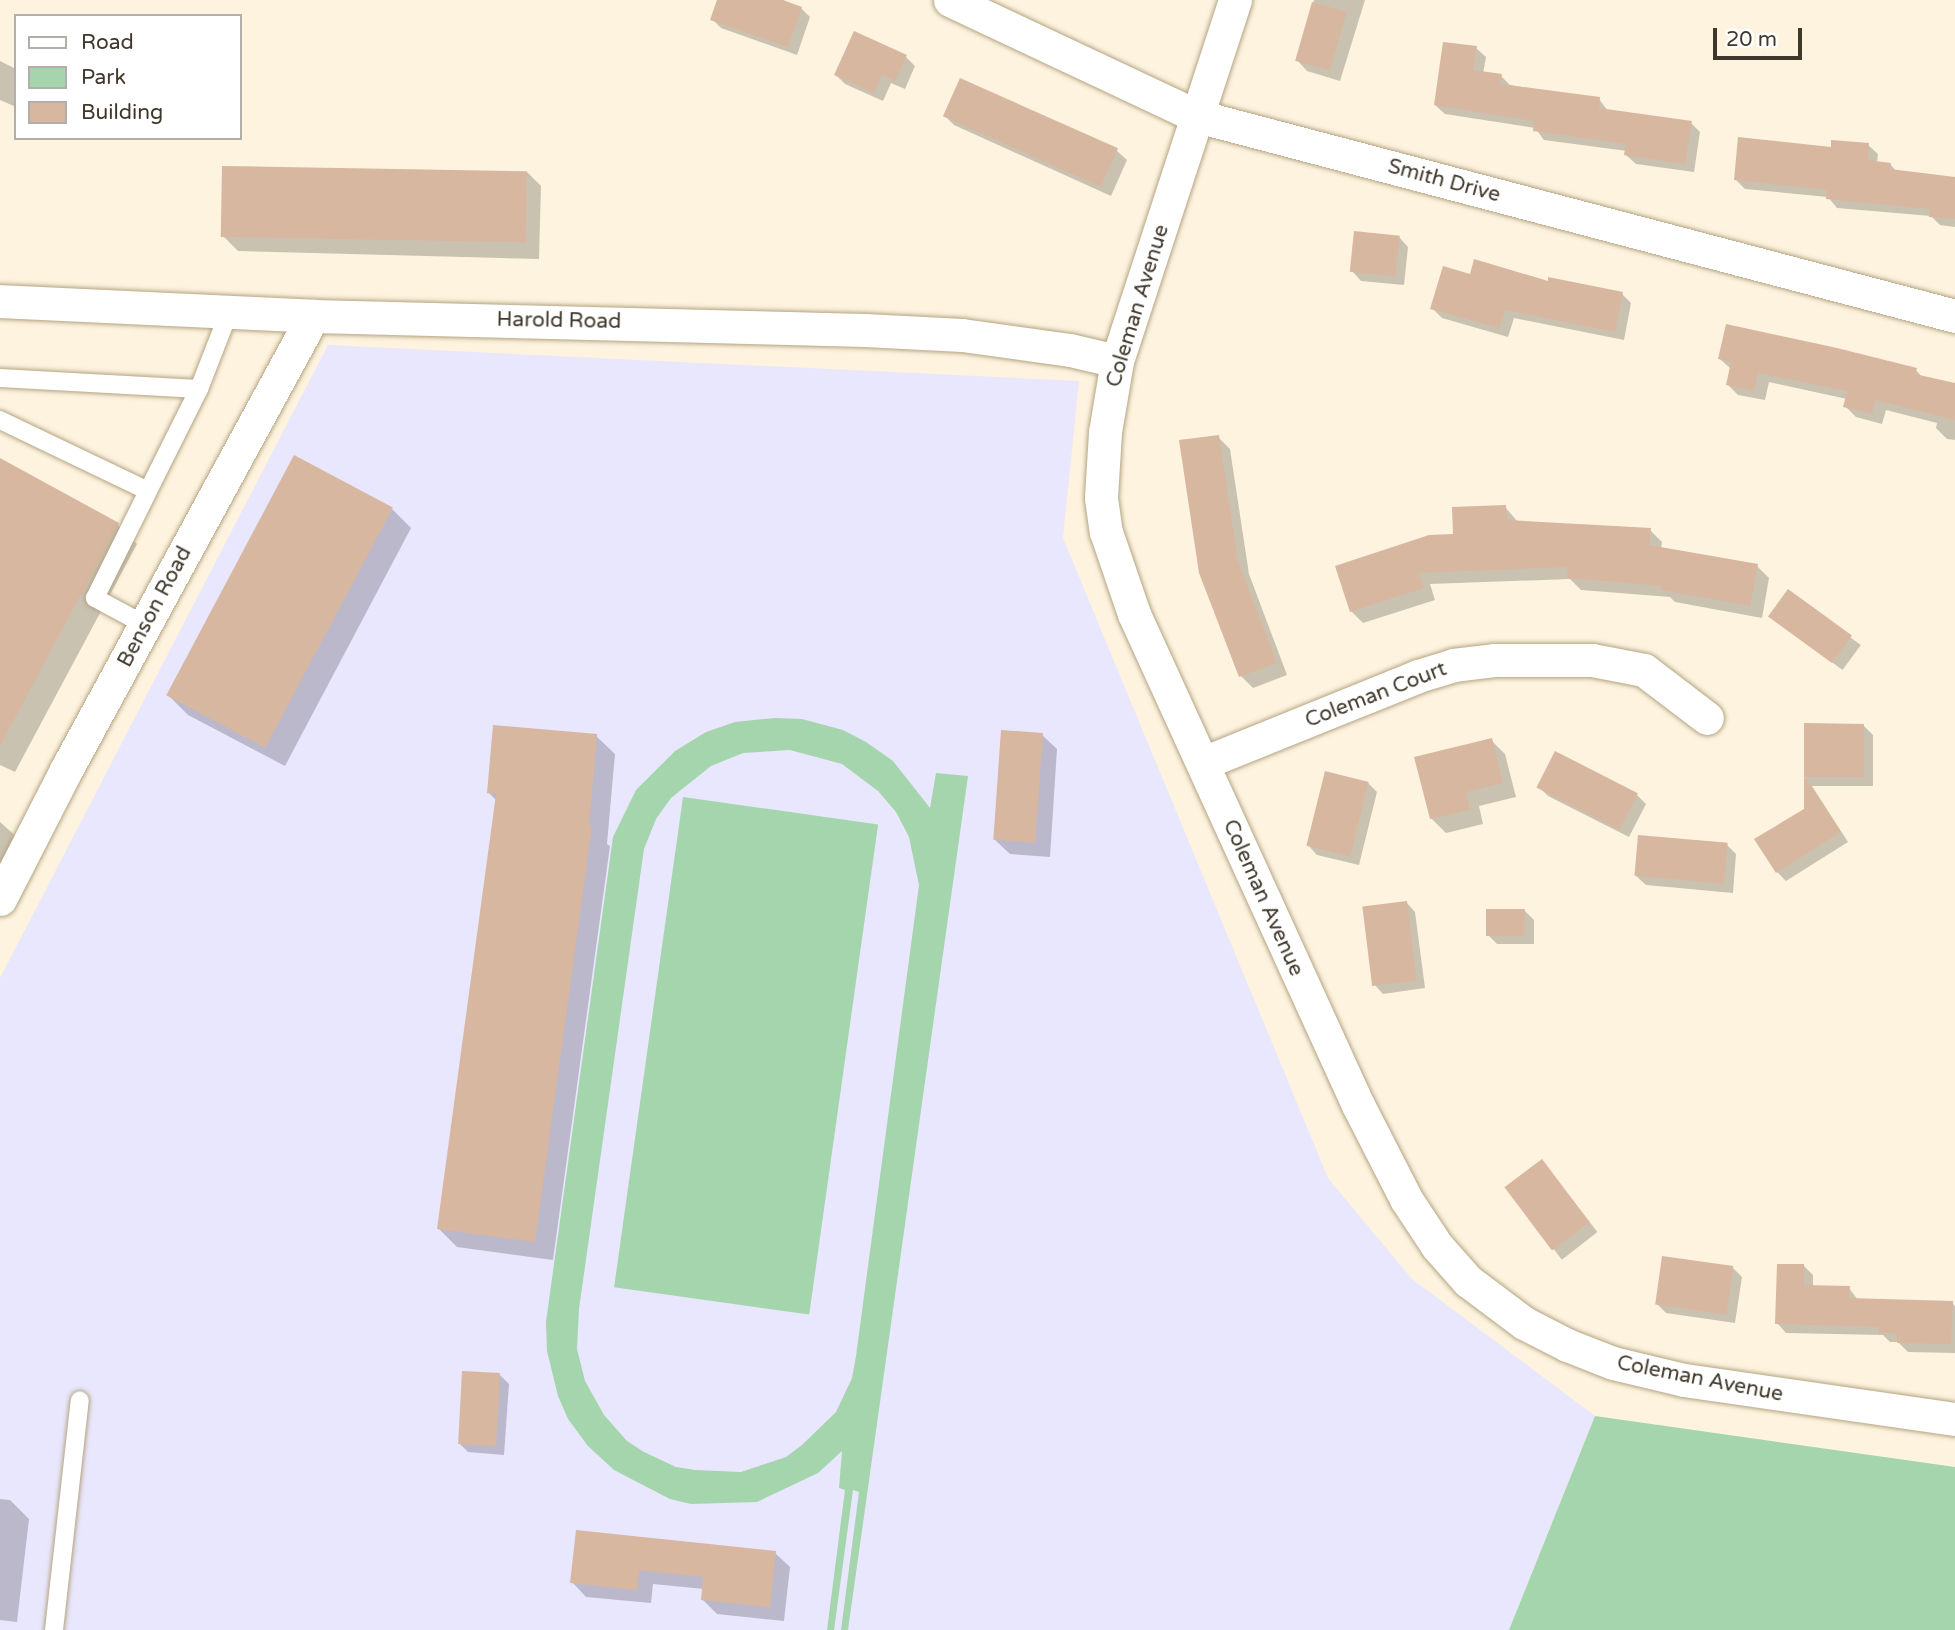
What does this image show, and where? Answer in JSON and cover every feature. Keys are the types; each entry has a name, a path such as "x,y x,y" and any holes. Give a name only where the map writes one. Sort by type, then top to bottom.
{"street":[{"name":"Smith Drive","path":"950,0 1197,116 1955,316"},
{"name":"Coleman Avenue","path":"1235,0 1117,361 1102,467 1101,498 1106,532 1133,614 1358,1105 1406,1199 1437,1246 1468,1281 1524,1323 1567,1345 1613,1363 1697,1383 1955,1419"},
{"name":"Harold Road","path":"0,301 313,316 934,334 1034,344 1117,361"},
{"name":"Benson Road","path":"0,900 145,625 313,316"},
{"name":"Coleman Court","path":"1203,763 1418,676 1453,665 1494,660 1592,660 1644,670 1707,718"}],"lane":[{"path":"145,625 95,598 199,389 229,312"},
{"path":"0,377 199,389"},
{"path":"0,420 148,491"},
{"path":"54,1630 80,1400"}],"shaded area":[{"path":"328,345 1079,381 1063,538 1328,1178 1412,1279 1595,1416 1509,1630 0,1630 0,978"}],"green space":[{"path":"775,718 802,719 843,730 893,761 930,808 936,773 968,776 848,1630 841,1630 859,1492 853,1490 834,1630 827,1630 845,1490 839,1488 842,1451 818,1473 757,1502 691,1504 670,1499 614,1470 588,1446 568,1419 558,1396 547,1351 546,1322 613,837 636,790 675,751 706,732 735,722","holes":["790,750 842,764 878,791 896,812 909,837 919,885 852,1378 836,1412 786,1457 741,1472 676,1467 627,1441 604,1415 585,1381 577,1349 579,1309 644,849 656,819 671,798 711,766 743,753"]},
{"path":"683,797 878,824 809,1315 614,1287"},
{"path":"1595,1416 1955,1467 1955,1630 1509,1630"}],"building":[{"path":"717,0 783,0 802,7 788,47 710,20"},
{"path":"1312,2 1347,12 1330,71 1295,61"},
{"path":"854,31 907,55 895,81 882,75 874,93 834,75"},
{"path":"1443,42 1477,46 1473,70 1502,74 1500,84 1600,97 1599,108 1692,121 1685,164 1624,155 1626,144 1533,131 1534,121 1434,105"},
{"path":"960,78 1118,148 1101,187 943,116"},
{"path":"1738,137 1831,147 1831,140 1869,143 1868,160 1891,163 1890,169 1955,177 1955,219 1929,217 1930,209 1826,199 1827,190 1734,180"},
{"path":"222,166 527,171 526,242 221,237"},
{"path":"1354,231 1400,236 1395,277 1350,272"},
{"path":"1474,259 1548,281 1548,277 1623,292 1615,332 1505,310 1499,328 1430,309 1443,266 1470,274"},
{"path":"1726,324 1917,368 1915,374 1955,383 1955,420 1875,400 1872,414 1843,407 1847,391 1758,373 1754,391 1726,385 1731,362 1718,359"},
{"path":"1219,435 1238,561 1277,663 1239,677 1199,573 1179,440"},
{"path":"294,455 393,508 265,748 166,695"},
{"path":"0,458 119,523 0,746"},
{"path":"1506,505 1507,520 1651,528 1649,545 1758,564 1750,606 1661,590 1662,586 1567,578 1568,567 1419,573 1424,588 1350,612 1335,566 1429,535 1453,534 1452,507"},
{"path":"1788,589 1852,635 1832,663 1768,617"},
{"path":"1804,723 1864,724 1864,777 1805,777 1841,832 1776,873 1754,839 1804,809"},
{"path":"493,725 597,734 589,826 592,826 535,1242 437,1229 496,794 487,793"},
{"path":"1001,730 1043,733 1035,843 993,840"},
{"path":"1492,738 1503,783 1466,792 1470,810 1430,819 1414,757"},
{"path":"1555,751 1638,793 1619,830 1536,788"},
{"path":"1325,771 1369,782 1350,857 1306,846"},
{"path":"1638,835 1728,843 1724,884 1634,876"},
{"path":"1407,901 1417,980 1372,986 1362,906"},
{"path":"1486,909 1525,909 1525,936 1486,936"},
{"path":"1542,1159 1590,1222 1552,1250 1504,1187"},
{"path":"1662,1256 1733,1266 1726,1315 1655,1305"},
{"path":"1777,1264 1804,1264 1804,1285 1850,1286 1849,1298 1953,1301 1951,1344 1897,1343 1897,1334 1878,1333 1879,1327 1775,1324"},
{"path":"462,1371 500,1373 496,1446 458,1444"},
{"path":"576,1530 776,1551 770,1607 701,1600 703,1577 639,1570 637,1590 570,1583"}]}
